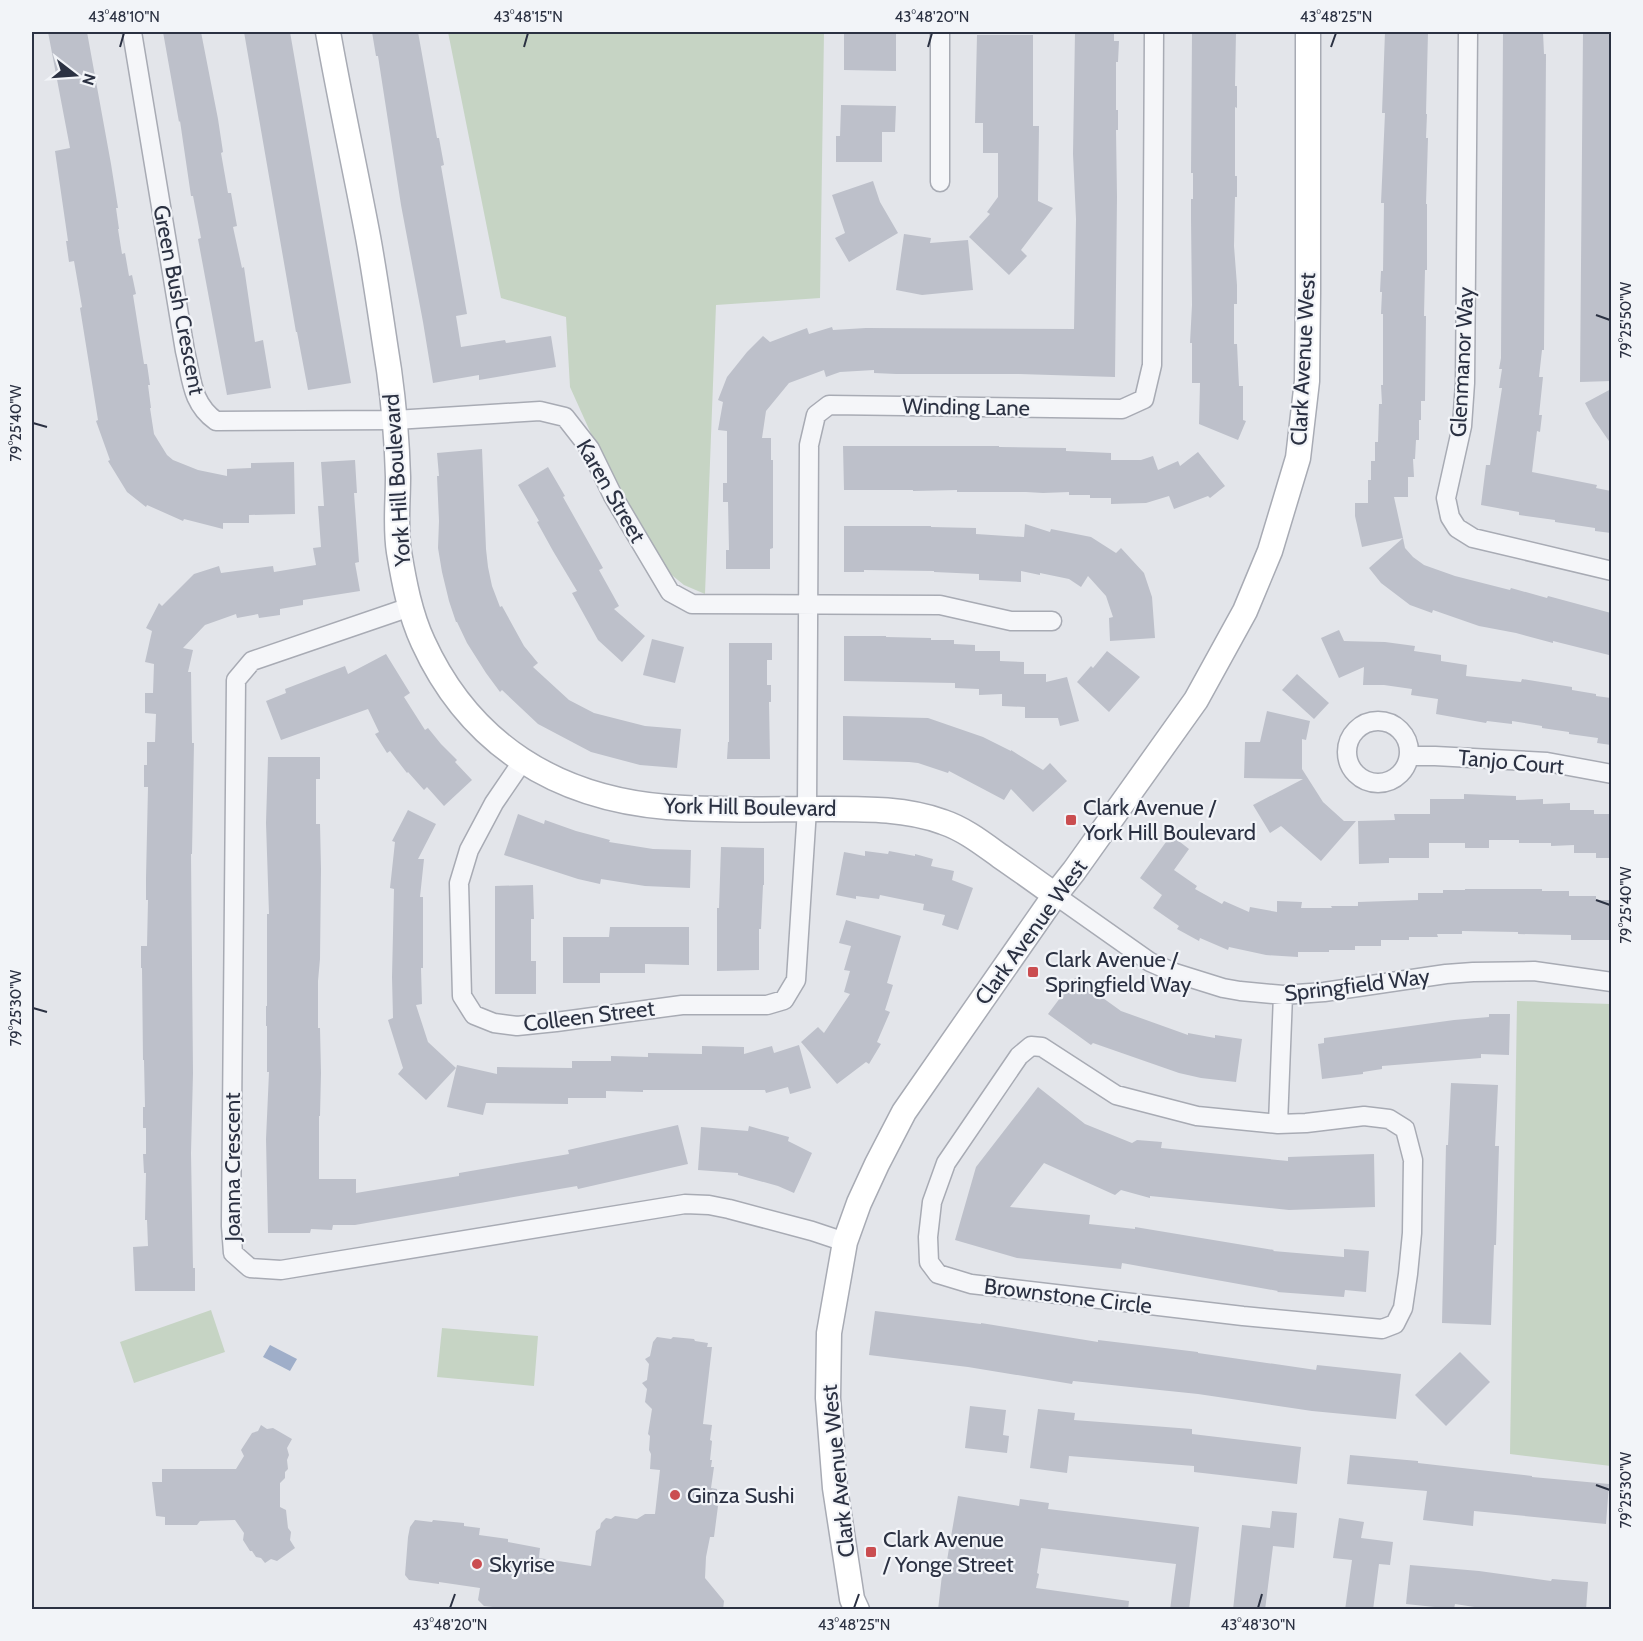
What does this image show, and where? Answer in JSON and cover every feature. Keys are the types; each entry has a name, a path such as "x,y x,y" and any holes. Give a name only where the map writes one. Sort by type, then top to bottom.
{"street":[{"name":"Green Bush Crescent","path":"132,32 185,351 196,400 206,414 216,421 395,420"},
{"name":"York Hill Boulevard","path":"328,32 368,240 395,420 398,548 410,607 423,642 440,674 463,707 492,738 522,762 564,784 608,798 646,805 699,809 807,809 917,814 967,832 1055,895"},
{"path":"940,32 940,182"},
{"name":"Winding Lane","path":"807,809 809,445 816,415 829,405 1122,409 1144,399 1152,365 1154,32"},
{"name":"Clark Avenue West","path":"852,1606 835,1488 828,1398 829,1333 845,1242 860,1203 904,1112 1055,895 1074,872 1196,700 1245,611 1270,551 1298,458 1307,381 1308,32"},
{"name":"Glenmanor Way","path":"1468,32 1465,383 1462,426 1446,498 1450,517 1457,528 1473,538 1611,571"},
{"name":"Karen Street","path":"395,420 540,411 565,417 590,449 613,496 670,592 692,604 940,605 1011,621 1052,621"},
{"name":"Joanna Crescent","path":"410,607 252,661 236,680 231,1226 233,1253 250,1268 282,1270 685,1204 729,1209 845,1242"},
{"name":"Tanjo Court","path":"1409,756 1547,762 1611,774"},
{"name":"Colleen Street","path":"522,762 494,803 469,850 459,883 462,996 474,1015 494,1023 517,1026 682,1005 767,1005 784,1000 796,980 807,809"},
{"name":"Springfield Way","path":"1055,895 1150,962 1175,973 1223,988 1283,995 1324,992 1446,974 1534,971 1611,982"},
{"path":"1278,1124 1283,995"},
{"name":"Brownstone Circle","path":"1031,1046 1042,1047 1116,1095 1197,1116 1278,1124 1305,1124 1364,1116 1389,1119 1405,1129 1413,1160 1412,1233 1403,1308 1395,1324 1382,1329 1350,1327 971,1284 938,1274 929,1262 927,1237 932,1202 946,1163 1019,1056 1031,1046"}],"green space":[{"path":"448,32 824,32 820,298 716,305 705,594 684,585 668,572 602,458 570,387 566,317 501,298"},
{"path":"1517,1001 1611,1004 1611,1466 1510,1454"},
{"path":"211,1310 225,1352 134,1383 120,1342"},
{"path":"442,1328 538,1336 534,1386 437,1377"}],"water":[{"path":"270,1345 297,1359 290,1371 263,1357"}],"building":[{"path":"48,32 87,32 118,208 116,208 122,254 125,253 129,276 132,275 136,294 133,295 144,364 147,364 154,434 167,455 173,460 198,470 227,476 227,469 251,468 251,463 294,462 295,514 249,515 249,523 223,523 223,529 184,519 183,521 147,505 146,507 127,492 108,461 110,460 96,421 98,420 80,308 82,307 74,261 69,262 66,241 68,241 55,151 70,148"},
{"path":"163,32 201,32 218,119 228,193 231,193 237,226 233,227 242,268 244,267 255,342 263,340 271,388 227,395"},
{"path":"244,32 290,32 351,383 308,390"},
{"path":"372,32 418,32 444,165 441,166 467,314 456,316 461,347 551,336 556,367 479,380 479,375 433,383 401,205 378,56 376,56"},
{"path":"844,32 896,32 896,71 844,70"},
{"path":"1075,32 1114,32 1114,41 1119,41 1118,62 1116,62 1118,130 1116,130 1115,377 896,374 874,373 874,370 840,372 826,377 824,370 789,383 766,411 762,438 771,438 771,460 773,460 773,548 770,549 770,569 726,569 726,550 729,550 728,502 723,502 723,483 727,483 727,431 718,430 723,402 718,400 727,377 763,336 770,342 807,328 809,334 832,327 833,330 866,328 1074,329"},
{"path":"1192,32 1236,32 1235,176 1237,176 1237,197 1235,197 1234,246 1237,304 1234,304 1234,344 1237,344 1239,386 1243,386 1243,420 1246,421 1238,440 1199,424 1200,383 1192,383 1192,343 1190,343 1191,199 1193,199 1193,173 1191,173"},
{"path":"1385,32 1428,32 1425,401 1421,401 1419,440 1416,440 1415,459 1413,459 1414,477 1408,477 1408,497 1394,497 1403,538 1362,547 1355,516 1355,503 1368,503 1368,480 1371,480 1371,461 1375,461 1375,442 1378,442 1379,404 1382,404 1381,385 1383,385 1383,314 1381,314 1382,292 1380,292 1381,271 1383,271 1384,203 1381,203 1385,113 1382,113"},
{"path":"1503,32 1543,32 1544,54 1546,54 1544,350 1542,350 1539,377 1543,377 1539,415 1542,415 1540,432 1537,431 1532,472 1597,485 1596,488 1611,491 1611,533 1481,505 1486,465 1490,465 1502,388 1499,388 1502,369 1499,369 1501,358"},
{"path":"1583,32 1611,32 1611,381 1580,382"},
{"path":"977,35 1033,35 1033,126 1039,126 1038,201 1053,208 1021,250 1027,256 1009,275 969,237 990,214 987,212 998,197 998,153 983,153 983,123 975,123"},
{"path":"841,105 896,106 895,132 882,132 882,162 836,162 836,136 840,136"},
{"path":"873,181 880,202 898,233 849,262 835,238 845,233 832,195"},
{"path":"904,234 931,238 930,243 968,240 973,290 922,295 896,290"},
{"path":"1611,389 1611,444 1585,403"},
{"path":"843,446 1066,448 1066,451 1111,453 1111,460 1141,460 1153,456 1158,470 1178,461 1180,466 1198,452 1225,486 1210,498 1208,496 1174,509 1169,496 1146,503 1111,504 1111,498 1069,495 1069,492 844,490"},
{"path":"482,449 486,549 492,586 500,607 502,606 524,646 538,663 533,667 569,700 594,713 645,726 681,729 677,768 640,765 591,752 538,724 502,690 500,692 467,643 456,622 449,601 438,548 437,453"},
{"path":"355,460 357,493 354,493 359,562 355,563 360,591 303,600 303,605 280,609 280,615 259,618 258,614 237,618 236,614 205,625 183,648 193,650 188,672 191,672 192,743 194,743 191,854 193,1073 191,1153 195,1291 135,1291 133,1247 148,1246 147,1220 145,1220 146,1173 144,1173 143,1154 146,1154 146,1128 143,1128 143,1107 145,1107 141,946 147,946 148,900 146,900 146,878 148,787 144,787 144,765 147,765 147,742 155,742 156,714 145,713 145,693 153,693 154,664 145,662 152,631 146,628 159,603 162,606 194,574 219,566 221,573 273,566 274,572 316,565 313,548 321,547 318,506 324,506 321,462"},
{"path":"548,467 603,568 599,570 619,606 614,609 645,636 622,662 598,640 572,593 577,591 518,485"},
{"path":"1025,524 1050,532 1051,529 1091,537 1116,553 1121,548 1144,573 1152,597 1155,638 1110,641 1109,618 1113,617 1106,596 1088,576 1081,587 1069,579 1021,571 1021,582 979,580 979,574 934,571 844,572 844,526 976,528 976,534 1024,537"},
{"path":"1403,538 1405,548 1424,565 1455,576 1547,598 1548,596 1611,613 1609,655 1479,626 1433,610 1432,613 1410,605 1381,583 1369,568"},
{"path":"1339,630 1344,641 1385,642 1415,646 1414,651 1441,655 1441,661 1467,665 1466,676 1521,682 1522,679 1572,687 1572,690 1611,698 1611,745 1597,743 1598,738 1569,734 1569,732 1542,728 1542,726 1512,721 1512,724 1487,721 1486,723 1436,714 1438,699 1411,695 1412,689 1363,685 1364,667 1339,678 1321,638"},
{"path":"844,636 954,640 954,644 975,645 975,651 1000,651 1000,661 1024,662 1024,674 1046,674 1046,682 1067,677 1079,721 1060,726 1058,718 1025,718 1025,707 1002,706 1002,694 979,695 979,689 955,688 955,683 844,681"},
{"path":"652,639 684,647 675,683 643,675"},
{"path":"729,643 772,643 772,660 767,660 767,685 771,685 770,759 727,759"},
{"path":"1107,651 1140,677 1109,712 1077,682"},
{"path":"386,654 410,693 404,697 425,730 428,728 472,780 444,806 427,787 424,790 407,773 390,751 387,753 375,734 379,732 368,709 281,740 266,701 286,693 285,689 345,666 348,674"},
{"path":"1297,674 1329,703 1314,719 1282,690"},
{"path":"1267,711 1310,721 1306,740 1302,739 1302,769 1323,802 1344,821 1356,821 1321,861 1281,826 1270,833 1253,805 1303,779 1244,778 1245,742 1260,742"},
{"path":"843,716 928,718 983,737 1011,750 1043,770 1050,763 1067,781 1033,812 1011,789 1004,800 949,771 948,773 909,762 843,760"},
{"path":"268,757 320,757 320,779 316,779 316,824 320,824 321,869 318,981 321,1073 319,1179 356,1179 356,1193 459,1176 459,1173 569,1154 568,1150 678,1125 688,1164 578,1189 577,1186 355,1225 333,1225 332,1230 311,1229 310,1233 268,1233 266,1139 269,1072 267,1072 266,1006 267,914 269,914 266,823"},
{"path":"1464,794 1516,796 1516,800 1543,799 1543,804 1570,803 1570,810 1594,810 1594,814 1611,814 1611,858 1596,858 1596,853 1574,853 1574,845 1551,846 1551,843 1489,840 1489,848 1465,848 1465,843 1429,843 1429,858 1389,858 1389,863 1359,864 1358,821 1395,820 1394,814 1430,814 1430,799 1464,799"},
{"path":"408,810 436,824 418,859 424,859 420,897 423,897 423,968 421,968 422,1004 416,1005 428,1042 456,1068 426,1100 398,1074 403,1068 388,1020 393,1018 394,889 390,888 395,842 392,841"},
{"path":"518,814 544,824 545,820 610,840 609,842 653,849 691,850 690,888 645,886 601,879 600,884 504,855"},
{"path":"1171,835 1189,849 1174,870 1197,886 1195,889 1222,904 1224,901 1249,912 1250,907 1277,912 1277,901 1302,902 1301,908 1332,908 1331,906 1358,906 1358,902 1418,900 1418,893 1443,893 1443,890 1569,891 1569,896 1596,896 1596,900 1611,900 1611,940 1571,940 1571,935 1462,931 1462,934 1437,934 1438,937 1381,940 1381,946 1355,946 1355,950 1298,952 1298,957 1266,955 1229,947 1228,950 1200,938 1199,941 1177,929 1179,926 1153,908 1162,895 1140,878"},
{"path":"721,847 764,848 759,970 717,971 717,908 719,908"},
{"path":"865,851 888,854 889,851 915,856 915,854 933,859 931,866 954,871 952,880 973,888 958,930 942,925 945,915 923,910 924,904 880,895 879,899 856,896 856,899 836,895 844,852 865,856"},
{"path":"533,885 534,919 531,919 531,961 536,961 536,994 495,994 495,886"},
{"path":"846,920 901,936 887,983 893,985 885,1010 890,1012 877,1042 881,1044 869,1064 866,1062 837,1084 801,1042 818,1027 824,1033 850,994 844,992 850,971 844,970 851,946 839,943"},
{"path":"610,927 689,927 689,965 645,964 645,973 600,973 600,983 563,983 563,937 609,937"},
{"path":"1075,978 1121,1011 1188,1035 1188,1033 1215,1038 1215,1035 1242,1039 1236,1082 1179,1073 1093,1043 1091,1045 1048,1014"},
{"path":"1489,1014 1510,1014 1509,1055 1481,1054 1481,1058 1382,1066 1382,1069 1363,1072 1363,1074 1322,1079 1318,1044 1324,1043 1324,1038 1489,1017"},
{"path":"799,1045 811,1088 790,1094 788,1087 766,1093 765,1090 606,1091 606,1098 568,1098 568,1104 486,1103 483,1115 447,1107 457,1065 497,1074 497,1067 572,1068 572,1061 611,1061 611,1056 648,1057 648,1053 702,1054 702,1046 744,1047 744,1054 772,1046 774,1053"},
{"path":"1451,1083 1498,1085 1495,1146 1499,1146 1491,1325 1442,1323 1446,1145 1448,1145"},
{"path":"1038,1087 1085,1124 1132,1143 1137,1140 1162,1142 1161,1148 1288,1161 1288,1157 1374,1154 1375,1207 1289,1210 1150,1196 1150,1198 1121,1190 1115,1195 1044,1163 1010,1207 1090,1215 1089,1224 1135,1229 1135,1227 1273,1251 1344,1257 1344,1249 1369,1251 1366,1292 1345,1290 1344,1297 1277,1292 1122,1263 1121,1269 1017,1258 955,1240 976,1167"},
{"path":"749,1126 789,1137 788,1141 812,1153 794,1193 738,1175 738,1173 698,1170 701,1127 748,1131"},
{"path":"875,1311 981,1323 1098,1342 1098,1340 1198,1352 1316,1370 1317,1365 1401,1374 1396,1419 1312,1411 1198,1394 1073,1381 1072,1384 968,1367 869,1355"},
{"path":"657,1337 694,1339 708,1343 707,1347 712,1347 703,1424 712,1425 710,1460 712,1460 711,1467 714,1467 711,1488 717,1489 715,1505 718,1506 714,1537 710,1537 706,1557 705,1578 724,1601 723,1610 520,1610 484,1606 478,1600 480,1588 409,1580 405,1575 408,1537 410,1527 415,1520 464,1523 464,1526 480,1528 479,1535 508,1539 508,1542 540,1548 539,1558 591,1566 596,1531 606,1518 611,1519 615,1516 637,1519 645,1514 655,1514 660,1470 650,1469 650,1436 648,1434 652,1409 645,1402 647,1389 642,1383 647,1380 649,1364 645,1359 650,1356 653,1342"},
{"path":"1460,1352 1490,1382 1446,1426 1415,1395"},
{"path":"970,1406 1006,1410 1003,1435 1009,1436 1007,1453 965,1448"},
{"path":"1038,1409 1075,1413 1074,1420 1192,1429 1192,1434 1301,1447 1297,1484 1194,1472 1194,1466 1069,1456 1067,1473 1030,1468"},
{"path":"261,1425 267,1429 273,1428 292,1439 287,1448 288,1469 285,1472 285,1478 280,1483 280,1507 286,1510 288,1528 291,1532 290,1540 295,1548 277,1561 271,1559 265,1563 250,1551 243,1540 244,1533 235,1520 200,1521 197,1525 165,1525 165,1517 156,1516 152,1482 162,1482 162,1469 236,1469 244,1456 241,1450 252,1433 258,1431"},
{"path":"1350,1455 1609,1484 1606,1524 1474,1511 1473,1526 1423,1520 1427,1491 1347,1484"},
{"path":"958,1496 1019,1506 1020,1499 1049,1503 1048,1509 1199,1527 1189,1610 1170,1610 1176,1564 1041,1548 1036,1588 1129,1601 1128,1610 938,1610 943,1566 946,1566"},
{"path":"1272,1511 1297,1513 1294,1548 1273,1546 1265,1610 1233,1610 1242,1525 1270,1528"},
{"path":"1339,1518 1364,1522 1361,1538 1393,1542 1390,1565 1379,1564 1373,1610 1345,1610 1352,1560 1333,1558"},
{"path":"1410,1565 1479,1571 1551,1581 1552,1579 1588,1582 1586,1610 1494,1610 1455,1604 1454,1609 1406,1604"}],"place":[{"name":"Clark Avenue / York Hill Boulevard","path":"1071,820"},
{"name":"Clark Avenue / Springfield Way","path":"1033,972"},
{"name":"Ginza Sushi","path":"675,1495"},
{"name":"Clark Avenue / Yonge Street","path":"871,1552"},
{"name":"Skyrise","path":"477,1564"}]}
